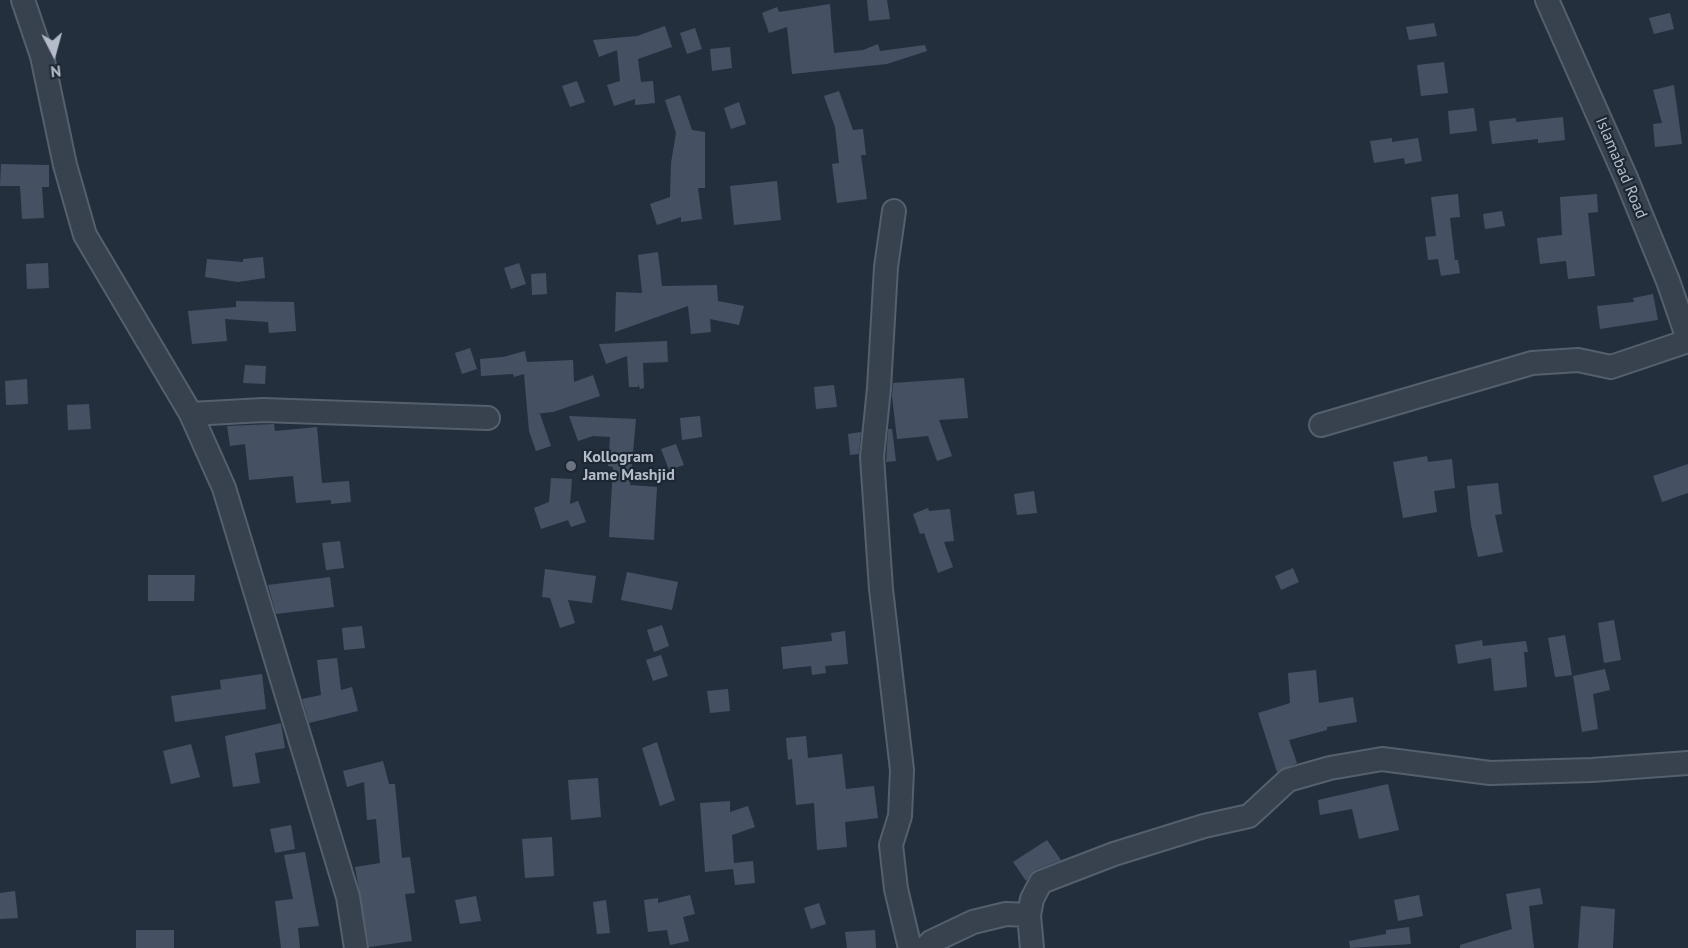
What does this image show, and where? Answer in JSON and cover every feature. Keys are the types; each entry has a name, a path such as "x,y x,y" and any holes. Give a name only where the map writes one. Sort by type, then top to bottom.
{"street":[{"path":"23,0 42,56 65,165 85,235 191,414 224,488 270,646 348,897 356,948"},
{"name":"Islamabad Road","path":"1547,0 1635,199 1668,281 1688,340"},
{"path":"894,211 886,267 879,388 872,457 881,589 902,770 900,816 891,844 896,889 910,948"},
{"path":"1321,425 1532,363 1578,360 1611,367 1688,340"},
{"path":"191,414 263,410 488,418"},
{"path":"1032,948 1029,915 1032,899 1041,882 1114,854 1204,826 1249,816 1288,780 1330,768 1382,759 1490,773 1592,770 1688,763"},
{"path":"925,948 931,942 973,922 1006,914 1029,915"}],"building":[{"path":"867,0 887,0 890,19 869,21"},
{"path":"830,4 834,53 863,50 878,44 880,51 925,45 927,51 887,64 792,74 787,27 769,33 762,13 777,7 779,12"},
{"path":"1670,13 1674,29 1654,34 1649,18"},
{"path":"1434,23 1437,36 1409,40 1406,27"},
{"path":"665,26 672,47 638,59 641,82 653,81 655,103 635,105 635,99 614,106 607,85 620,81 617,50 599,57 593,40 637,36"},
{"path":"695,28 702,49 687,54 680,33"},
{"path":"730,47 732,68 712,71 710,49"},
{"path":"1444,62 1448,93 1421,96 1417,65"},
{"path":"577,81 585,102 570,107 562,86"},
{"path":"1674,85 1682,144 1655,147 1653,124 1662,123 1653,90"},
{"path":"839,91 853,130 863,129 866,155 861,155 867,199 837,203 832,164 839,163 835,127 824,96"},
{"path":"680,95 692,130 705,132 705,188 698,188 702,219 681,222 681,217 657,225 650,204 670,197 671,163 676,133 665,100"},
{"path":"739,102 746,124 731,129 724,108"},
{"path":"1474,108 1477,131 1450,134 1448,111"},
{"path":"1563,117 1565,140 1538,143 1538,139 1492,144 1489,121 1516,118 1516,122"},
{"path":"1392,138 1392,142 1418,138 1422,161 1405,164 1404,158 1374,163 1370,141"},
{"path":"1,164 49,165 49,187 42,187 44,218 22,219 20,186 0,186"},
{"path":"777,181 781,220 734,225 730,186"},
{"path":"1458,194 1460,217 1450,218 1455,260 1458,260 1460,273 1441,276 1438,259 1428,260 1425,237 1436,236 1431,197"},
{"path":"1597,194 1598,212 1588,213 1595,276 1568,279 1566,261 1540,264 1537,238 1562,235 1560,197"},
{"path":"1502,211 1505,226 1485,229 1483,214"},
{"path":"658,252 662,286 717,285 718,301 744,306 739,325 710,319 711,332 691,334 688,306 615,332 616,292 642,293 638,255"},
{"path":"263,257 265,278 238,282 205,277 207,259 243,262 243,259"},
{"path":"48,263 49,288 27,289 26,264"},
{"path":"519,263 526,284 511,289 504,268"},
{"path":"546,273 547,294 532,295 531,274"},
{"path":"1653,294 1658,320 1600,329 1597,306 1634,302 1633,298"},
{"path":"236,301 294,302 296,331 269,333 268,322 225,319 227,341 192,344 188,311 236,307"},
{"path":"667,341 668,362 643,363 644,388 640,389 638,384 638,387 629,387 627,356 606,364 599,344"},
{"path":"470,348 477,369 462,374 455,353"},
{"path":"525,351 527,362 573,360 574,382 593,375 600,396 553,412 535,414 540,414 551,446 536,451 529,431 524,374 514,377 513,374 481,376 480,359 503,357"},
{"path":"245,365 266,366 265,384 243,383"},
{"path":"964,378 968,418 939,420 952,456 937,461 928,436 897,439 892,396 893,383"},
{"path":"27,379 28,404 6,405 5,381"},
{"path":"834,385 837,407 816,409 814,387"},
{"path":"89,404 91,429 68,430 67,405"},
{"path":"569,416 636,419 630,485 657,487 654,540 609,537 613,467 608,466 610,437 593,436 578,441"},
{"path":"700,416 702,437 682,440 680,418"},
{"path":"274,424 275,431 317,427 322,483 349,481 351,502 331,504 331,500 296,503 293,476 249,480 245,444 230,446 227,426"},
{"path":"888,429 892,429 896,461 886,462"},
{"path":"861,432 859,454 850,455 848,434"},
{"path":"676,444 684,465 669,470 661,449"},
{"path":"1427,456 1428,462 1452,459 1455,488 1434,491 1437,512 1403,518 1393,462"},
{"path":"1688,464 1688,493 1662,502 1653,476"},
{"path":"551,478 572,479 570,504 578,501 586,522 571,527 568,520 541,529 534,508 549,502"},
{"path":"1498,483 1502,514 1495,515 1503,552 1478,557 1471,525 1467,486"},
{"path":"1034,491 1037,513 1017,515 1014,494"},
{"path":"928,508 929,511 950,509 954,541 944,542 953,567 938,573 924,533 920,534 913,514"},
{"path":"340,541 344,568 326,570 322,543"},
{"path":"1293,568 1299,582 1281,590 1275,576"},
{"path":"545,569 596,576 592,603 568,600 575,623 560,628 550,598 542,597"},
{"path":"627,572 678,582 672,610 621,600"},
{"path":"148,575 195,575 194,601 148,601"},
{"path":"330,577 334,607 276,614 268,585"},
{"path":"1614,620 1621,660 1604,663 1598,623"},
{"path":"662,625 669,646 654,652 647,630"},
{"path":"362,626 365,648 344,650 342,628"},
{"path":"845,631 848,664 825,666 826,673 812,675 811,666 783,669 781,647 832,641 831,633"},
{"path":"1565,635 1572,675 1555,677 1548,638"},
{"path":"1482,640 1483,646 1526,641 1528,652 1524,652 1527,687 1494,691 1491,658 1458,664 1455,645"},
{"path":"661,655 668,676 653,681 646,660"},
{"path":"337,658 341,690 352,687 358,711 309,723 302,699 321,695 317,660"},
{"path":"1605,669 1610,690 1593,694 1598,729 1582,732 1573,676"},
{"path":"1316,670 1319,703 1353,697 1357,722 1327,727 1327,730 1289,740 1297,763 1277,772 1258,713 1290,703 1288,673"},
{"path":"262,674 266,709 175,722 171,696 221,689 220,680"},
{"path":"728,689 730,711 710,713 707,691"},
{"path":"281,723 285,748 255,753 260,783 233,787 225,736"},
{"path":"806,736 808,758 842,754 846,789 874,786 878,818 845,822 847,847 817,850 814,803 796,805 792,759 788,760 786,738"},
{"path":"657,742 675,800 660,806 642,748"},
{"path":"191,744 200,777 171,784 163,751"},
{"path":"383,761 389,784 395,784 402,858 410,857 415,893 405,894 412,941 369,947 355,867 380,863 376,819 367,820 364,782 347,787 343,771"},
{"path":"598,778 601,817 571,820 568,780"},
{"path":"1388,784 1399,830 1359,839 1352,809 1320,815 1318,800"},
{"path":"730,801 730,812 748,806 755,827 732,835 734,863 753,861 755,883 735,885 733,869 705,872 700,803"},
{"path":"291,825 295,849 275,853 270,829"},
{"path":"552,837 554,876 525,878 522,839"},
{"path":"1047,840 1061,860 1035,870 1026,881 1013,862"},
{"path":"305,852 319,926 298,928 300,948 281,948 275,901 293,899 284,855"},
{"path":"1540,888 1543,904 1529,906 1534,948 1460,948 1460,945 1512,929 1506,894"},
{"path":"15,891 18,918 0,919 0,893"},
{"path":"690,895 695,914 683,917 689,941 670,945 667,930 648,932 644,900 658,898 658,903"},
{"path":"1419,895 1423,916 1398,921 1394,900"},
{"path":"476,896 481,921 460,924 455,900"},
{"path":"606,900 610,933 597,934 593,902"},
{"path":"819,903 826,924 811,929 804,908"},
{"path":"1581,906 1615,909 1613,948 1578,948"},
{"path":"1409,927 1411,944 1350,948 1349,941 1386,934 1386,930"},
{"path":"136,930 174,930 174,948 136,948"},
{"path":"875,930 876,948 847,948 845,932"}],"place":[{"name":"Kollogram Jame Mashjid","path":"571,466"}]}
